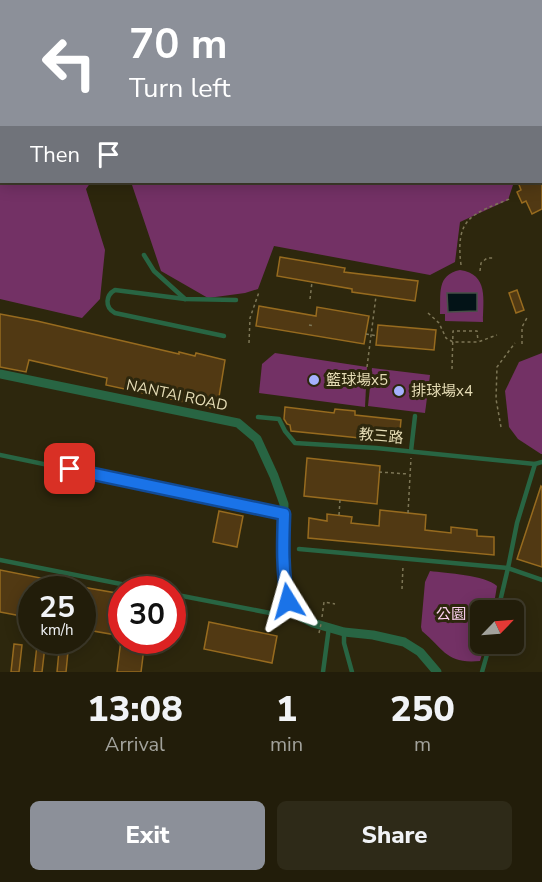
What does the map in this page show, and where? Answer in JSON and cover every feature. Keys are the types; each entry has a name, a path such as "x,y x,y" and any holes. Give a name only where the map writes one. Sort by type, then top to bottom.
{"street":[{"name":"NANTAI ROAD","path":"0,375 238,423 258,439 284,504 285,585 288,601 301,617"},
{"path":"301,617 344,632 374,635 404,642 420,652 437,672"}],"lane":[{"path":"144,255 154,271 185,299"},
{"path":"224,336 115,313 107,305 108,298 115,290 185,299 236,300"},
{"path":"411,451 415,416"},
{"name":"教三路","path":"258,417 279,419 295,443 411,451 535,464"},
{"path":"0,455 284,514"},
{"path":"500,600 517,523 535,464 542,462"},
{"path":"298,549 508,568 542,580"},
{"path":"0,560 108,581"},
{"path":"186,597 301,617"},
{"path":"323,672 329,627"},
{"path":"344,632 344,644 352,672"},
{"path":"482,672 487,654"}],"path":[{"path":"461,265 459,249 461,233 466,222 478,213 512,198"},
{"path":"480,271 480,263 487,258 495,258"},
{"path":"310,299 312,282"},
{"path":"249,343 250,318 259,292"},
{"path":"367,367 376,296"},
{"path":"428,313 439,323 446,338 453,342 478,342 497,335"},
{"path":"522,344 522,327 528,316"},
{"path":"309,325 314,326"},
{"path":"452,369 453,331 477,331 478,342"},
{"path":"366,334 377,336"},
{"path":"501,427 496,399 497,367 515,343"},
{"path":"408,513 411,451"},
{"path":"379,472 410,474"},
{"path":"339,515 340,500"},
{"path":"402,589 404,559"},
{"path":"319,633 324,602 335,604"}],"green space":[{"path":"0,183 90,183 86,189 105,250 100,299 82,318 0,299"},
{"path":"131,183 514,183 508,200 460,222 455,262 430,275 274,246 258,289 245,293 208,298 161,271"},
{"path":"460,270 469,272 480,282 483,297 483,322 445,321 445,314 440,314 440,293 443,281 447,276"},
{"name":"籃球場x5","path":"275,353 367,367 365,407 259,393 262,364"},
{"path":"542,353 541,454 518,439 509,427 505,391 519,362"},
{"name":"排球場x4","path":"372,368 430,375 425,413 368,406"},
{"name":"公園","path":"430,571 484,579 497,586 495,600 470,600 470,654 482,654 480,661 453,658 441,650 422,631 425,582"}],"shaded area":[{"path":"447,293 477,293 477,311 448,312"}],"building":[{"path":"518,183 542,183 542,209 532,214 526,201 522,203 517,192 521,190"},
{"path":"280,257 345,268 344,272 418,281 415,301 352,292 352,289 277,276"},
{"path":"517,290 524,310 516,313 509,293"},
{"path":"259,306 316,316 317,307 369,316 364,344 256,326"},
{"path":"0,314 179,354 179,352 195,356 196,353 225,360 217,409 106,385 107,378 29,360 26,372 0,367"},
{"path":"378,325 436,330 434,350 376,345"},
{"path":"285,407 334,413 335,409 355,411 355,415 401,420 399,442 291,431 290,425 284,419"},
{"path":"307,458 380,466 377,504 304,496"},
{"path":"542,487 542,567 517,559"},
{"path":"380,510 426,515 425,530 451,533 451,527 477,530 477,536 494,537 494,555 308,538 309,518 327,521 327,514 352,517 351,523 379,526"},
{"path":"219,511 243,516 237,547 213,542"},
{"path":"0,570 30,576 18,576 18,615 0,612"},
{"path":"96,589 108,592 108,634 96,631"},
{"path":"209,622 277,636 272,663 204,649"},
{"path":"14,644 18,644 18,654 21,654 19,672 11,672"},
{"path":"36,654 44,654 42,672 34,672"},
{"path":"59,654 68,654 66,672 57,672"},
{"path":"119,654 143,654 141,672 117,672"}],"place":[{"name":"籃球場x5","path":"314,380"},
{"name":"排球場x4","path":"399,391"}],"route":[{"path":"70,469 284,514 283,558 288,601"}]}
